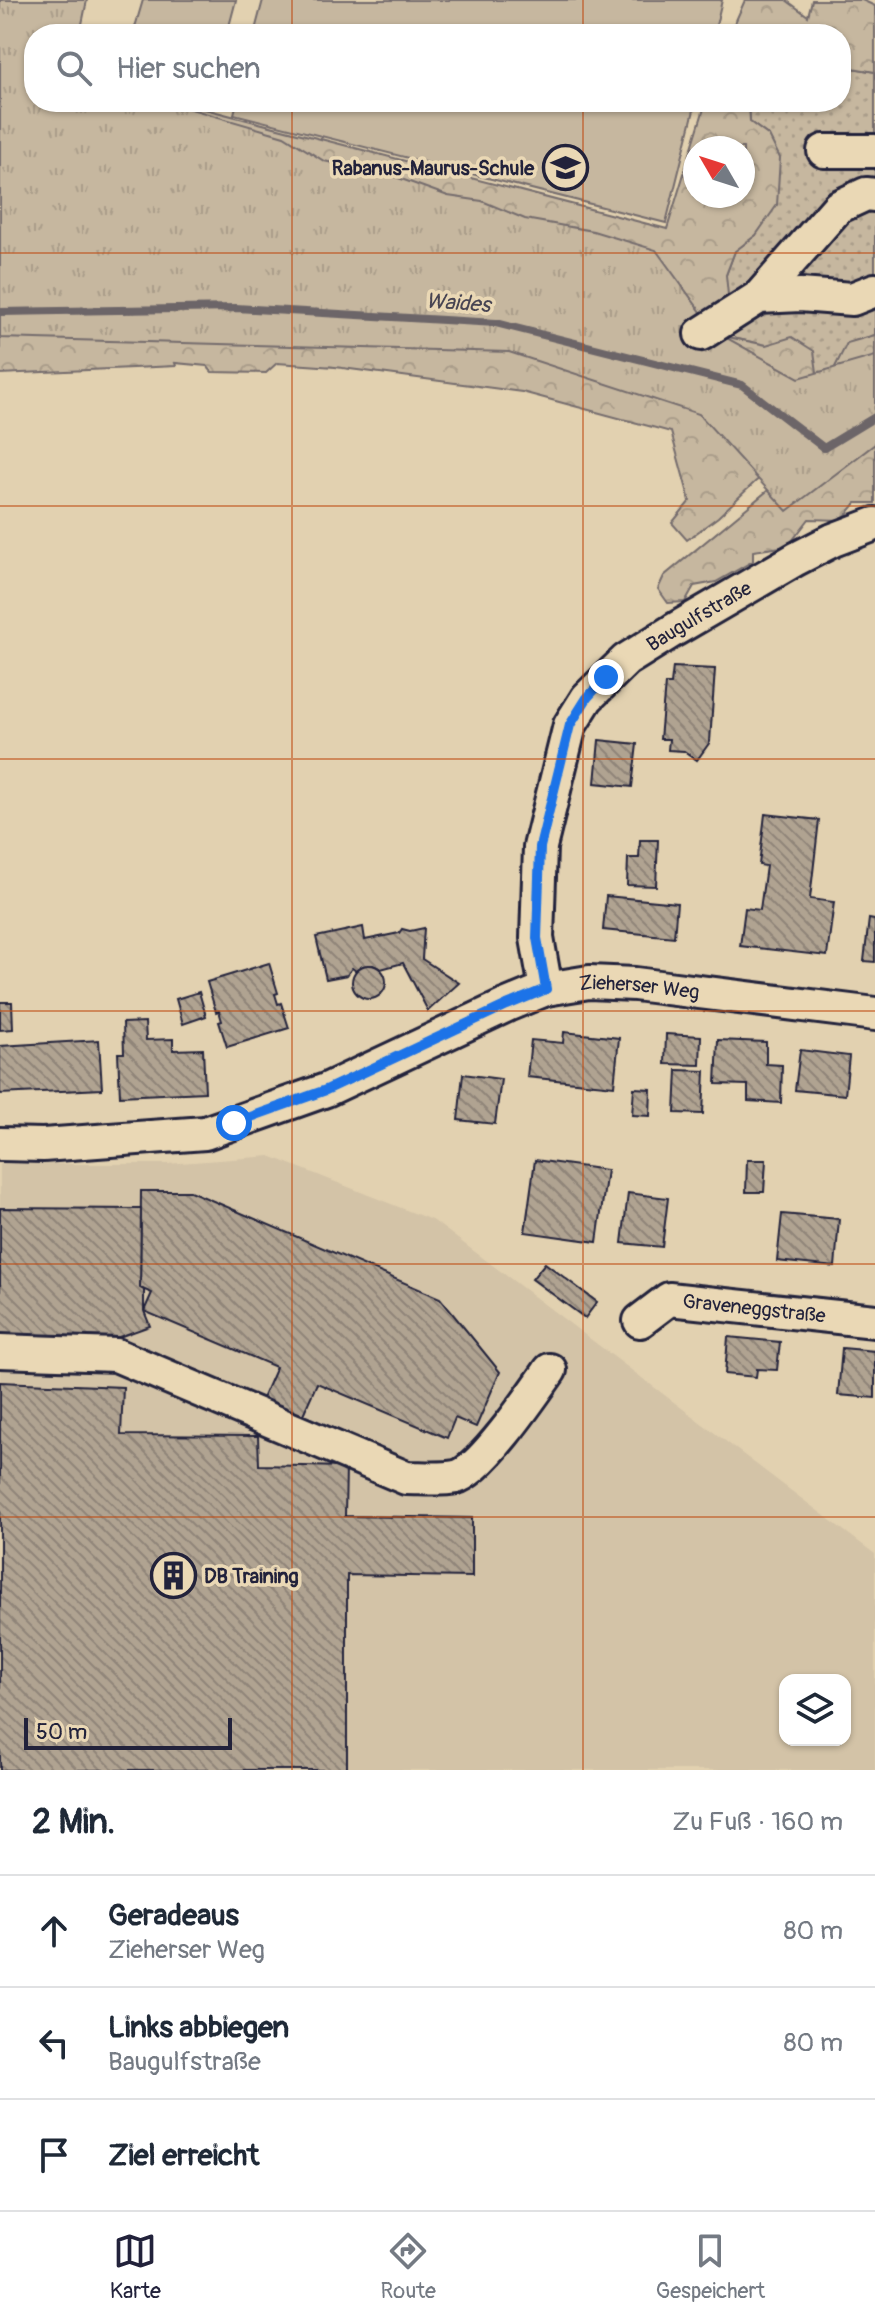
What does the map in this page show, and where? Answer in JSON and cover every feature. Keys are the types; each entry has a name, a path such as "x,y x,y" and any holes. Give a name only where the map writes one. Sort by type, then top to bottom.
{"street":[{"path":"824,151 875,151"},
{"path":"701,334 759,297 838,207 866,194 875,195"},
{"path":"759,297 800,295 852,299 875,290"},
{"name":"Baugulfstraße","path":"546,989 537,938 540,847 570,725 587,698 626,660 796,559 875,524"},
{"name":"Zieherser Weg","path":"0,1144 43,1145 205,1133 326,1090 546,989 589,982 635,984 875,1014"},
{"name":"Graveneggstraße","path":"640,1321 669,1299 875,1321"},
{"path":"0,1351 116,1355 406,1478 458,1477 489,1450 550,1370"}],"shaded area":[{"path":"270,1156 434,1221 875,1554 875,1770 0,1770 0,1164 167,1164"}],"green space":[{"path":"0,0 87,0 82,24 24,24 24,112 201,112 284,136 324,161 393,176 448,196 482,201 525,219 593,231 656,250 704,316 723,336 799,378 875,356 875,444 787,511 699,414 509,352 0,338"},
{"path":"143,0 236,0 230,24 136,24"},
{"path":"263,0 722,0 716,24 257,24"},
{"path":"745,0 786,0 808,16 812,0 862,0 875,6 875,72 851,68 851,24 734,24"},
{"path":"851,68 875,72 875,335 847,343 839,389 766,345 723,336 704,316 735,251 756,235 769,136 750,122 750,112 851,112"},
{"path":"41,112 217,112 667,229 683,177 683,208 755,208 755,136 696,136 703,112 750,112 750,122 769,136 780,158 777,205 756,235 735,251 726,275 728,295 704,316 723,336 766,345 792,337 814,351 819,386 787,456 687,540 672,523 690,501 671,432 522,392 335,367 277,363 266,373 212,372 207,366 175,363 176,366 0,374 0,267"},
{"name":"Rabanus-Maurus-Schule","path":"234,112 694,112 688,136 683,136 683,154 666,223"},
{"path":"875,335 875,383 833,371 847,343"},
{"path":"875,402 875,503 856,503 842,520 809,519 788,546 753,551 753,561 716,582 694,586 685,602 668,603 658,589 664,576"}],"building":[{"path":"673,667 715,669 710,742 697,760 684,751 668,750 669,739 660,739 665,684 671,684"},
{"path":"599,740 637,744 632,787 595,783"},
{"path":"765,814 819,820 810,899 834,902 827,956 740,946 745,908 760,910 766,866 759,865"},
{"path":"640,840 658,840 656,886 627,885 628,858 639,858"},
{"path":"606,896 677,903 674,937 603,930"},
{"path":"869,919 875,920 875,962 864,961"},
{"path":"363,927 365,940 399,933 402,929 424,928 422,959 459,983 428,1011 403,963 381,969 373,965 356,971 352,968 347,975 326,979 316,937"},
{"path":"269,963 278,1004 281,1003 289,1028 227,1047 219,1011 216,1012 207,982"},
{"path":"369,965 381,970 386,982 381,994 369,999 357,994 352,982 357,970"},
{"path":"199,992 206,1016 183,1024 176,999"},
{"path":"0,1002 12,1002 13,1029 0,1030"},
{"path":"145,1022 146,1040 173,1039 173,1050 203,1049 205,1092 120,1096 118,1053 124,1053 123,1023"},
{"path":"564,1032 619,1038 614,1086 527,1077 531,1040 563,1043"},
{"path":"666,1034 701,1036 700,1065 665,1064"},
{"path":"99,1040 102,1089 0,1094 0,1046"},
{"path":"718,1040 766,1042 766,1064 782,1065 781,1103 748,1101 748,1085 716,1084"},
{"path":"800,1050 849,1056 845,1095 795,1090"},
{"path":"677,1070 705,1071 703,1114 675,1113"},
{"path":"463,1074 501,1079 495,1124 458,1120"},
{"path":"634,1088 651,1089 650,1116 632,1115"},
{"path":"535,1160 607,1170 597,1242 525,1232"},
{"path":"747,1160 766,1160 764,1192 746,1192"},
{"path":"141,1191 190,1191 440,1298 500,1372 476,1427 455,1418 447,1438 317,1383 301,1419 261,1401 276,1367 144,1311 152,1293 140,1288"},
{"path":"628,1193 668,1198 662,1247 622,1243"},
{"path":"0,1208 141,1209 140,1288 144,1290 144,1311 150,1326 119,1337 0,1336"},
{"path":"782,1214 839,1219 835,1267 777,1261"},
{"path":"545,1263 597,1302 585,1318 532,1279"},
{"path":"728,1337 780,1342 777,1370 757,1369 756,1377 725,1374"},
{"path":"842,1348 875,1351 875,1398 838,1395"},
{"name":"DB Training","path":"0,1382 123,1387 121,1435 258,1436 259,1465 346,1467 345,1516 472,1518 472,1577 347,1575 347,1770 0,1770"}],"waterway":[{"name":"Waides","path":"0,312 236,308 496,323 742,385 824,448 875,417"}],"place":[{"name":"Rabanus-Maurus-Schule","path":"565,168"},
{"name":"DB Training","path":"173,1576"}],"route":[{"path":"234,1123 326,1090 546,989 537,938 540,847 570,725 587,698 606,677"}]}
